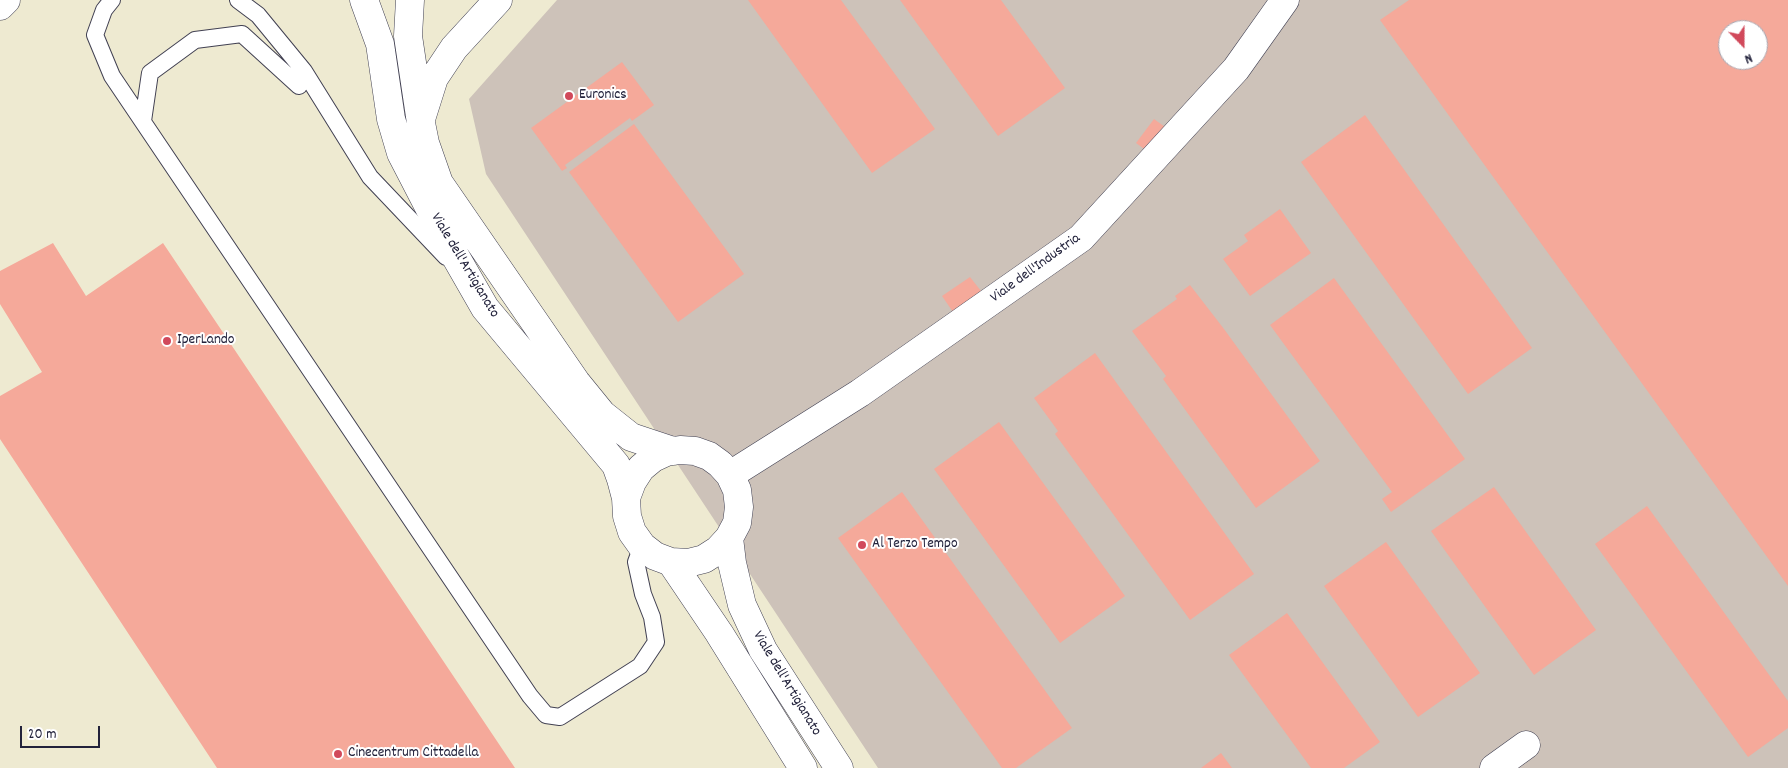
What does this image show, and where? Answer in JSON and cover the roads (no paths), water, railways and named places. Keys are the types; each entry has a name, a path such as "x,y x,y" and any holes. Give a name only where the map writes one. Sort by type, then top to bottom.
{"street":[{"path":"0,6 6,0"},
{"name":"Viale dell'Artigianato","path":"364,0 380,44 391,119 401,153 446,240 485,308 616,465 622,478 626,498 626,516 632,532 642,546 656,556 671,562 688,563 704,559 718,550 729,538 737,523 740,507 737,490 730,476 720,464 708,456 695,451 666,452 653,458 641,468 632,482 626,498"},
{"name":"Viale dell'Artigianato","path":"410,0 408,36 421,123 425,143 439,183 576,382 602,414 631,437 673,451"},
{"path":"421,123 434,78 454,48 498,0"},
{"name":"Viale dell'Industria","path":"730,476 860,392 1080,238 1236,69 1285,0"},
{"name":"Viale dell'Artigianato","path":"729,538 732,563 742,605 763,650 838,768"},
{"name":"Viale dell'Artigianato","path":"671,562 719,633 803,768"},
{"path":"1494,768 1526,745"}],"lane":[{"path":"112,0 104,10 95,35 112,76 530,696 546,715 560,717 640,666 656,642 652,617 643,594 636,562 642,546"},
{"path":"238,0 258,15 304,70 370,177 448,259 477,294"},
{"path":"143,121 150,73 195,40 242,34 299,86"}],"place":[{"name":"Euronics","path":"569,96"},
{"name":"IperLando","path":"167,341"},
{"name":"Al Terzo Tempo","path":"862,545"},
{"name":"Cinecentrum Cittadella","path":"338,754"}]}
